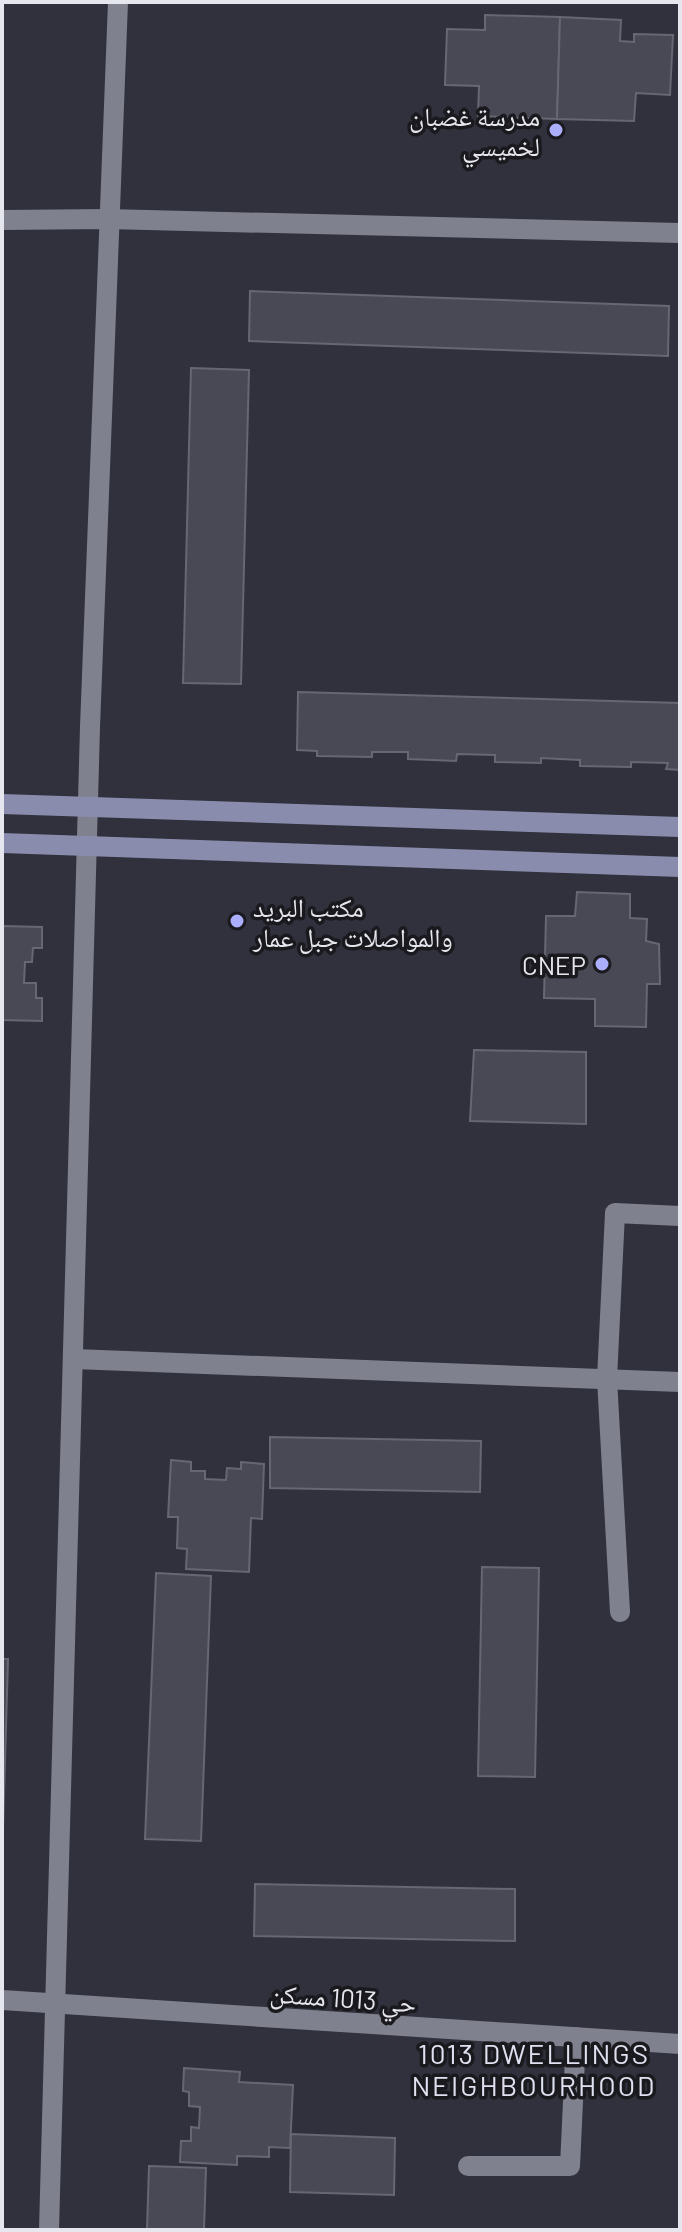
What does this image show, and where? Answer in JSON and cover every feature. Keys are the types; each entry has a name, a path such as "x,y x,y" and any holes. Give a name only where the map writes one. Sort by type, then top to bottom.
{"main road":[{"path":"2,804 680,827"},
{"path":"2,843 680,867"}],"street":[{"path":"49,2230 58,2005 88,807 107,219 118,2"},
{"path":"2,220 107,219 680,233"},
{"path":"620,1612 607,1379 615,1213 680,1216"},
{"path":"74,1359 680,1382"},
{"name":"حي 1013 مسكن","path":"2,2000 680,2044"},
{"path":"468,2166 570,2166 576,2037"}],"building":[{"path":"485,15 560,17 557,119 478,116 479,86 445,85 447,29 485,30"},
{"path":"560,17 621,20 620,41 634,42 634,34 673,35 670,95 636,93 634,121 557,119"},
{"path":"250,291 669,306 668,356 249,341"},
{"path":"191,368 249,370 241,684 183,683"},
{"path":"298,692 680,703 680,770 666,769 668,763 631,762 631,767 580,766 580,760 541,758 541,763 495,762 495,755 457,754 456,761 408,759 408,752 372,752 372,757 317,756 317,751 297,750"},
{"name":"CNEP","path":"577,892 630,894 630,918 647,919 646,941 659,944 660,984 647,984 646,1027 595,1026 595,999 544,998 546,916 575,916"},
{"path":"2,926 42,927 42,948 33,948 32,962 25,962 24,983 36,983 36,998 42,998 42,1021 2,1020"},
{"path":"474,1050 586,1052 586,1124 470,1121"},
{"path":"270,1437 481,1441 480,1492 270,1488"},
{"path":"171,1460 191,1462 191,1471 205,1471 205,1479 226,1480 227,1468 241,1469 241,1462 264,1464 262,1519 251,1518 249,1572 186,1569 187,1549 177,1548 178,1517 168,1517"},
{"path":"482,1567 539,1568 535,1777 478,1776"},
{"path":"156,1573 211,1576 201,1841 145,1839"},
{"path":"2,1659 8,1659 3,1830 2,1830"},
{"path":"255,1884 515,1889 515,1941 254,1936"},
{"path":"184,2068 240,2072 239,2082 293,2085 290,2148 269,2147 269,2157 237,2156 237,2165 180,2162 181,2141 191,2141 191,2127 199,2128 200,2107 189,2106 189,2092 183,2091"},
{"path":"291,2134 395,2138 394,2195 290,2192"},
{"path":"149,2166 206,2168 204,2230 147,2230"}],"place":[{"name":"مدرسة غضبان لخميسي","path":"556,130"},
{"name":"مكتب البريد والمواصلات جبل عمار","path":"237,921"},
{"name":"CNEP","path":"602,964"}],"district":[{"name":"1013 DWELLINGS NEIGHBOURHOOD","path":"534,2069"}]}
